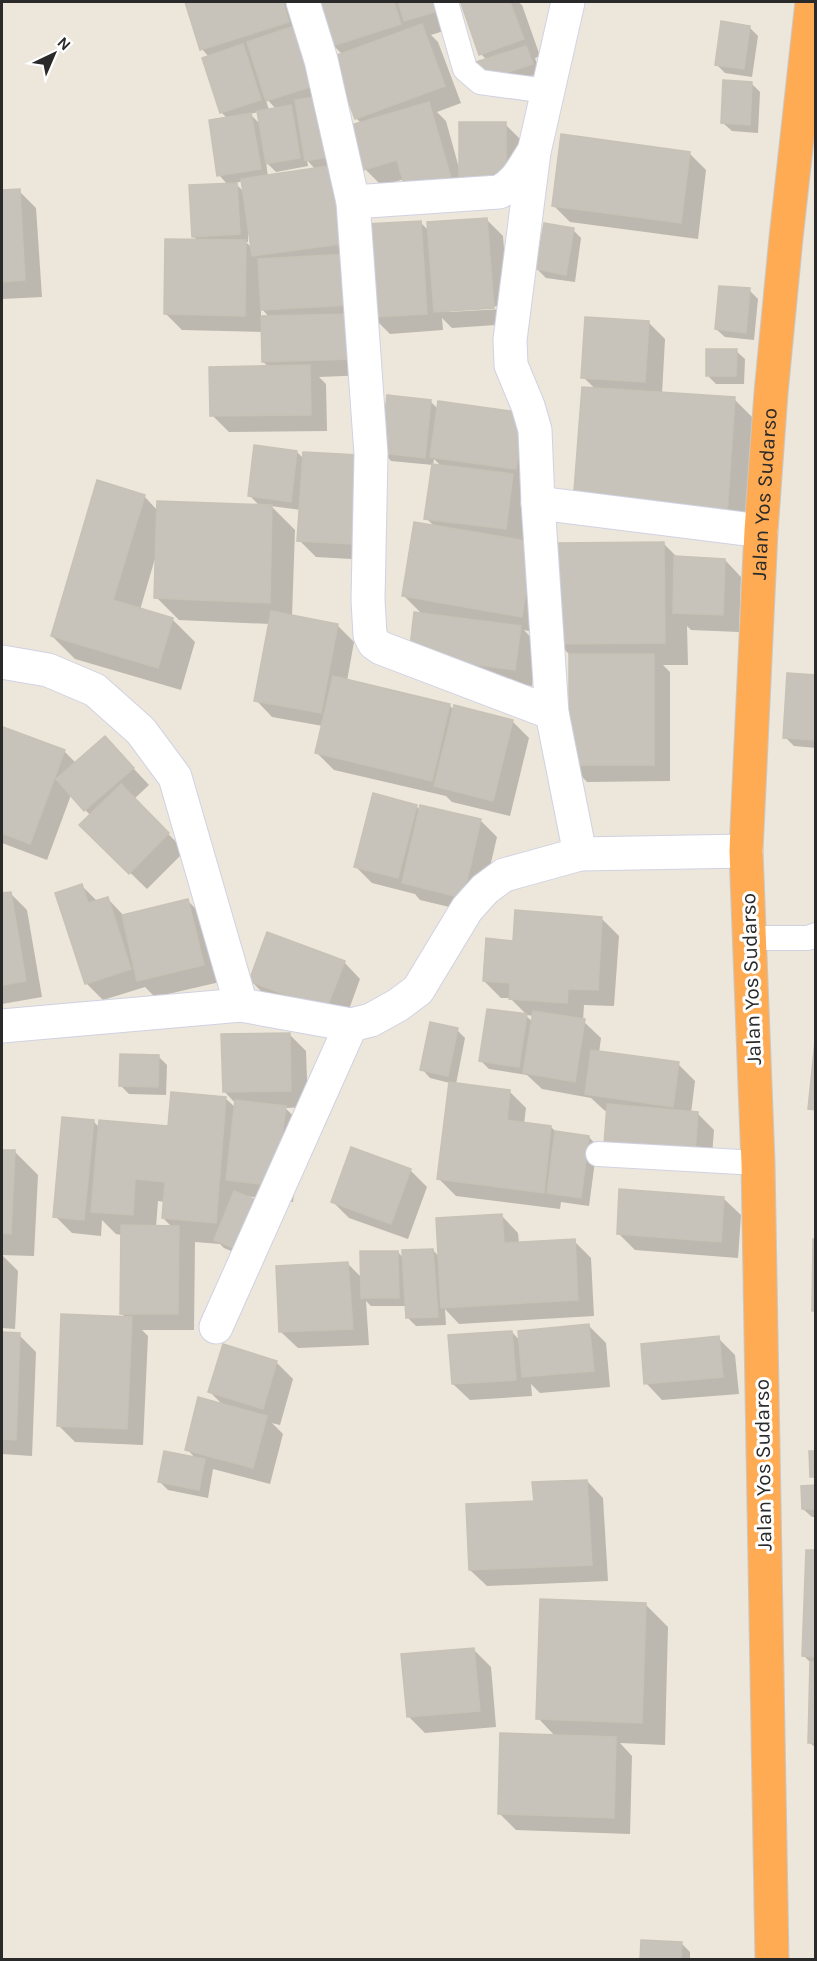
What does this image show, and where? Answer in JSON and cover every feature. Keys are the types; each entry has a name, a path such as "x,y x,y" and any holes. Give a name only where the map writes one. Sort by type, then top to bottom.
{"highway":[{"name":"Jalan Yos Sudarso","path":"772,1959 758,1163 746,851 762,531 786,238 812,2"}],"street":[{"path":"303,2 321,60 353,202 371,453 368,600 370,635 374,643 381,648 552,712"},
{"path":"568,2 534,152 510,340 511,365 535,430 552,712 580,854"},
{"path":"353,202 500,192 516,180 534,152"},
{"path":"538,503 762,531"},
{"path":"2,662 48,670 95,690 141,731 174,777 241,1005"},
{"path":"2,1026 241,1005 351,1025 371,1020 398,1005 418,990 467,909 485,889 504,876 580,854 746,851"},
{"path":"216,1327 351,1025"}],"lane":[{"path":"446,2 465,69 472,77 480,82 547,91"},
{"path":"750,938 808,938 816,935"},
{"path":"598,1154 758,1163"}],"building":[{"path":"185,2 283,2 289,22 200,50"},
{"path":"318,2 394,2 401,24 332,46"},
{"path":"398,2 441,2 444,9 404,21"},
{"path":"510,2 524,39 479,55 461,3"},
{"path":"721,21 750,26 744,69 715,65"},
{"path":"422,24 445,86 355,119 332,57"},
{"path":"297,25 316,85 266,101 247,42"},
{"path":"243,44 261,100 220,113 202,58"},
{"path":"526,46 533,64 482,81 476,62"},
{"path":"723,80 752,82 750,125 721,123"},
{"path":"327,95 336,156 305,161 295,100"},
{"path":"429,102 451,178 406,191 397,160 363,170 351,125"},
{"path":"291,105 300,158 266,164 257,111"},
{"path":"251,113 261,169 217,176 209,120"},
{"path":"459,122 506,122 506,187 459,187"},
{"path":"561,134 690,152 681,223 552,206"},
{"path":"335,165 347,243 252,256 241,179"},
{"path":"237,183 240,234 192,237 189,185"},
{"path":"20,189 25,280 2,282 2,190"},
{"path":"487,218 494,308 434,312 427,222"},
{"path":"421,221 427,314 372,317 366,224"},
{"path":"544,223 574,228 566,275 536,269"},
{"path":"165,239 246,240 245,316 164,314"},
{"path":"349,254 352,305 261,310 258,259"},
{"path":"719,286 750,288 746,333 715,329"},
{"path":"351,314 352,359 262,362 261,316"},
{"path":"585,317 649,321 645,382 581,378"},
{"path":"706,349 737,349 736,376 706,376"},
{"path":"310,365 311,415 210,416 209,367"},
{"path":"582,387 735,397 727,515 573,504"},
{"path":"387,395 431,400 425,458 381,453"},
{"path":"438,401 524,413 516,469 430,457"},
{"path":"254,445 297,451 291,502 248,496"},
{"path":"303,452 358,455 353,544 297,541"},
{"path":"432,464 513,474 506,529 424,519"},
{"path":"97,480 145,495 113,600 173,618 158,668 51,636"},
{"path":"157,501 272,505 270,603 154,598"},
{"path":"414,522 534,542 522,617 402,596"},
{"path":"664,542 665,643 557,644 555,543"},
{"path":"674,556 725,559 723,615 673,613"},
{"path":"271,611 338,624 321,713 254,701"},
{"path":"414,612 521,626 515,670 409,656"},
{"path":"569,654 654,654 654,765 569,765"},
{"path":"787,673 816,675 816,740 783,738"},
{"path":"333,676 450,704 432,781 315,753"},
{"path":"454,705 513,720 493,801 434,786"},
{"path":"3,727 65,750 30,844 2,833"},
{"path":"105,736 134,768 84,811 56,779"},
{"path":"121,784 169,833 129,874 79,825"},
{"path":"373,793 417,805 398,878 354,867"},
{"path":"420,805 481,819 463,898 402,883"},
{"path":"82,884 88,903 108,897 131,969 85,984 55,893"},
{"path":"11,892 26,981 2,985 2,893"},
{"path":"188,899 204,965 137,981 122,915"},
{"path":"515,910 602,917 598,990 568,989 567,1003 509,999 510,983 483,981 486,938 513,941"},
{"path":"267,932 345,961 326,1010 249,981"},
{"path":"487,1009 527,1014 519,1067 479,1061"},
{"path":"533,1011 585,1019 575,1082 523,1073"},
{"path":"430,1022 458,1028 448,1076 420,1070"},
{"path":"816,1031 816,1110 808,1109"},
{"path":"290,1033 291,1091 223,1092 221,1034"},
{"path":"591,1050 679,1062 673,1107 585,1094"},
{"path":"120,1054 159,1055 158,1087 119,1086"},
{"path":"449,1082 510,1090 507,1120 551,1126 544,1193 437,1179"},
{"path":"171,1092 226,1097 216,1223 162,1218 165,1182 135,1179 133,1215 91,1212 99,1120 168,1126"},
{"path":"235,1100 286,1106 276,1186 226,1180"},
{"path":"607,1104 698,1112 695,1153 604,1145"},
{"path":"62,1117 94,1120 84,1220 53,1217"},
{"path":"555,1131 589,1136 581,1198 547,1193"},
{"path":"351,1147 411,1169 391,1224 331,1202"},
{"path":"2,1150 15,1150 11,1234 2,1233"},
{"path":"619,1189 724,1197 721,1242 617,1234"},
{"path":"234,1191 266,1204 246,1253 214,1240"},
{"path":"502,1214 504,1243 575,1239 578,1300 441,1308 436,1218"},
{"path":"121,1225 179,1226 178,1314 120,1314"},
{"path":"813,1239 816,1239 816,1311 812,1311"},
{"path":"433,1249 438,1317 406,1318 402,1250"},
{"path":"360,1251 398,1251 399,1298 361,1298"},
{"path":"348,1262 353,1329 279,1332 276,1266"},
{"path":"61,1314 132,1317 127,1429 57,1426"},
{"path":"589,1324 594,1371 522,1377 518,1331"},
{"path":"512,1331 516,1380 452,1384 448,1335"},
{"path":"2,1332 20,1333 16,1440 2,1439"},
{"path":"719,1336 723,1377 644,1384 641,1344"},
{"path":"223,1344 277,1361 263,1409 208,1392"},
{"path":"198,1397 267,1416 253,1468 185,1450"},
{"path":"164,1451 205,1459 199,1490 158,1482"},
{"path":"809,1451 816,1451 816,1477 810,1477"},
{"path":"587,1480 592,1565 469,1570 466,1504 534,1501 532,1482"},
{"path":"816,1485 816,1509 802,1509 801,1486"},
{"path":"806,1550 816,1550 816,1657 802,1656"},
{"path":"540,1599 646,1603 642,1723 536,1719"},
{"path":"474,1648 480,1711 407,1717 401,1654"},
{"path":"810,1662 816,1662 816,1743 808,1743"},
{"path":"500,1733 616,1737 614,1818 498,1814"},
{"path":"641,1940 682,1942 681,1960 640,1960"}]}
